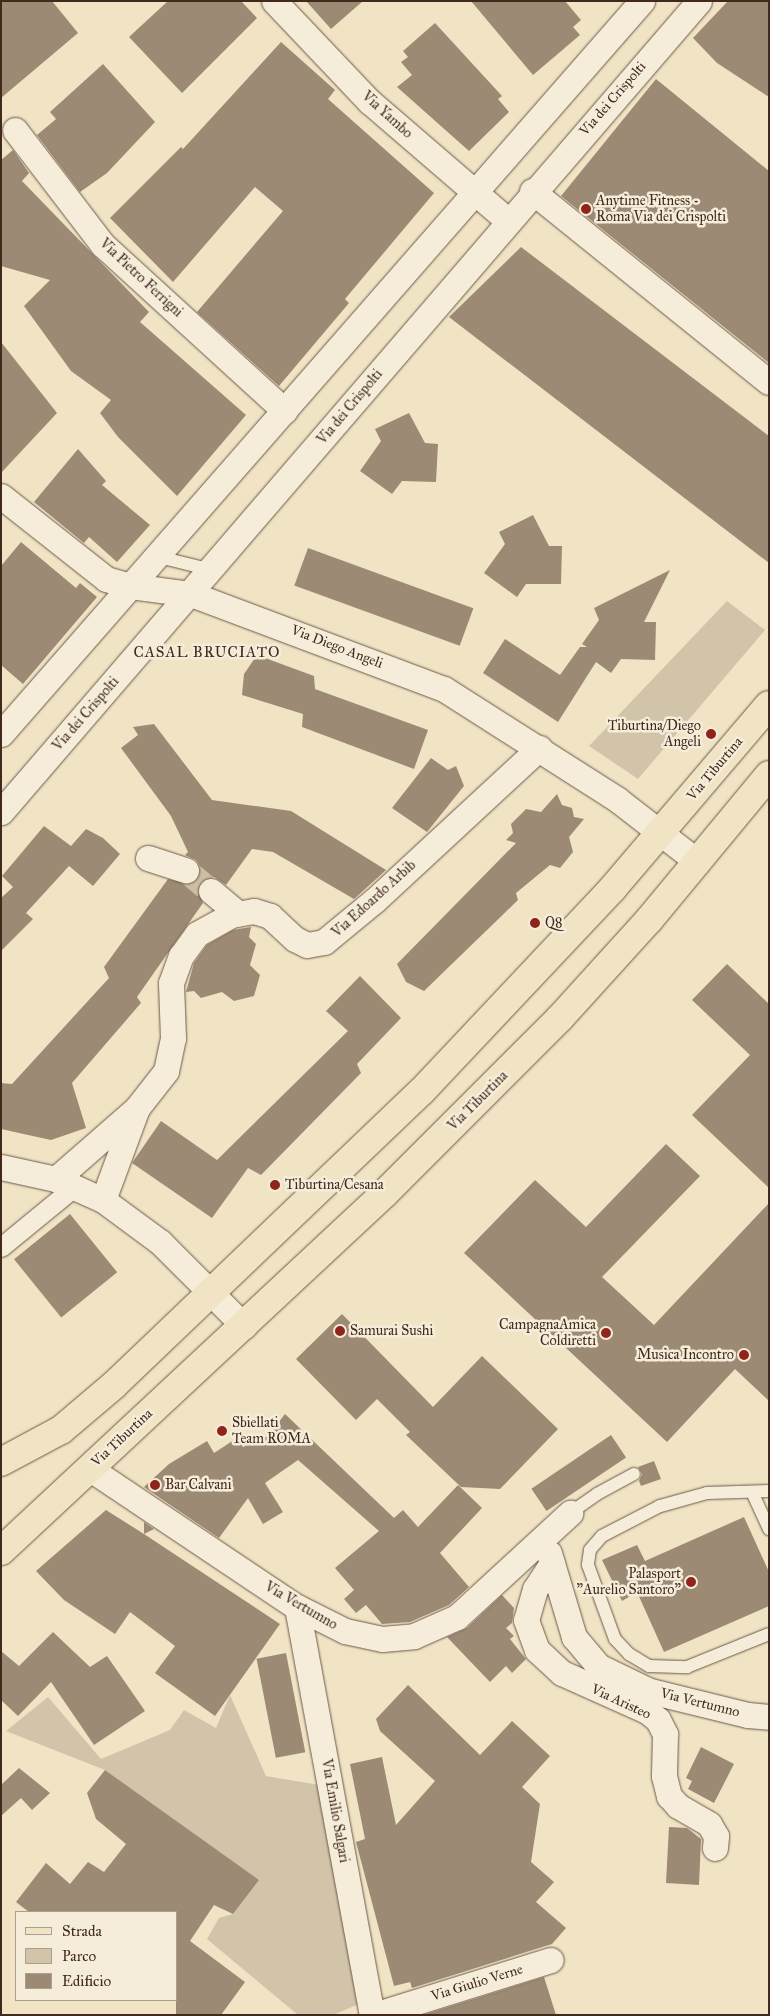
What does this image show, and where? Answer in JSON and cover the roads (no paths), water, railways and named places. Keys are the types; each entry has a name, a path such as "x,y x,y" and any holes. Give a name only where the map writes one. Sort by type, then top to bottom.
{"main road":[{"name":"Via Tiburtina","path":"1,1462 61,1430 213,1294 421,1092 542,966 660,833 769,704"},
{"name":"Via Tiburtina","path":"1,1551 384,1194 560,1018 649,920 769,775"}],"street":[{"name":"Via Yambo","path":"274,1 370,102 507,220"},
{"path":"1,734 642,1"},
{"name":"Via dei Crispolti","path":"1,812 212,570 507,220 699,1"},
{"name":"Via Pietro Ferrigni","path":"15,130 103,245 285,411"},
{"path":"532,191 769,382"},
{"name":"Via Diego Angeli","path":"1,496 106,579 130,586 191,594 444,689 618,800 660,833"},
{"name":"Via Edoardo Arbib","path":"65,1183 136,1108 166,1071 171,1057 173,1038 171,983 180,956 196,934 218,920 238,914 262,912 270,916 295,939 308,945 324,942 539,748"},
{"path":"660,833 698,862"},
{"path":"148,858 186,870"},
{"path":"211,891 238,914"},
{"name":"Via Edoardo Arbib","path":"103,1200 136,1108"},
{"path":"1,1167 65,1183 103,1200 160,1242 244,1326"},
{"path":"1,1247 65,1183"},
{"name":"Via Vertumno","path":"89,1468 297,1607 330,1624 366,1637 400,1639 414,1636 458,1617 570,1513"},
{"name":"Via Vertumno","path":"542,1540 552,1563 574,1637 598,1666 650,1691 748,1715 769,1716"},
{"name":"Via Aristeo","path":"552,1563 536,1589 526,1620 537,1650 562,1673 647,1711 658,1720 665,1734 664,1776 669,1796 678,1806 709,1824 716,1836 715,1848"},
{"name":"Via Emilio Salgari","path":"297,1607 373,2015"},
{"name":"Via Giulio Verne","path":"373,2015 551,1960"}],"lane":[{"path":"155,556 212,570"},
{"name":"Via Vertumno","path":"570,1513 607,1488 634,1474"},
{"path":"769,1491 699,1494 660,1506 602,1536 590,1550 588,1565 615,1639 629,1654 649,1666 687,1667 769,1634"},
{"path":"752,1492 769,1529"}],"tunnel":[{"path":"186,870 211,891"}],"place":[{"name":"Anytime Fitness - Roma Via dei Crispolti","path":"586,209"},
{"name":"Tiburtina/Diego Angeli","path":"711,734"},
{"name":"Q8","path":"535,923"},
{"name":"Tiburtina/Cesana","path":"275,1185"},
{"name":"Samurai Sushi","path":"340,1331"},
{"name":"CampagnaAmica Coldiretti","path":"606,1333"},
{"name":"Musica Incontro","path":"744,1355"},
{"name":"Sbiellati Team ROMA","path":"222,1431"},
{"name":"Bar Calvani","path":"155,1485"},
{"name":"Palasport \"Aurelio Santoro\"","path":"691,1582"}],"district":[{"name":"CASAL BRUCIATO","path":"207,653"}]}
